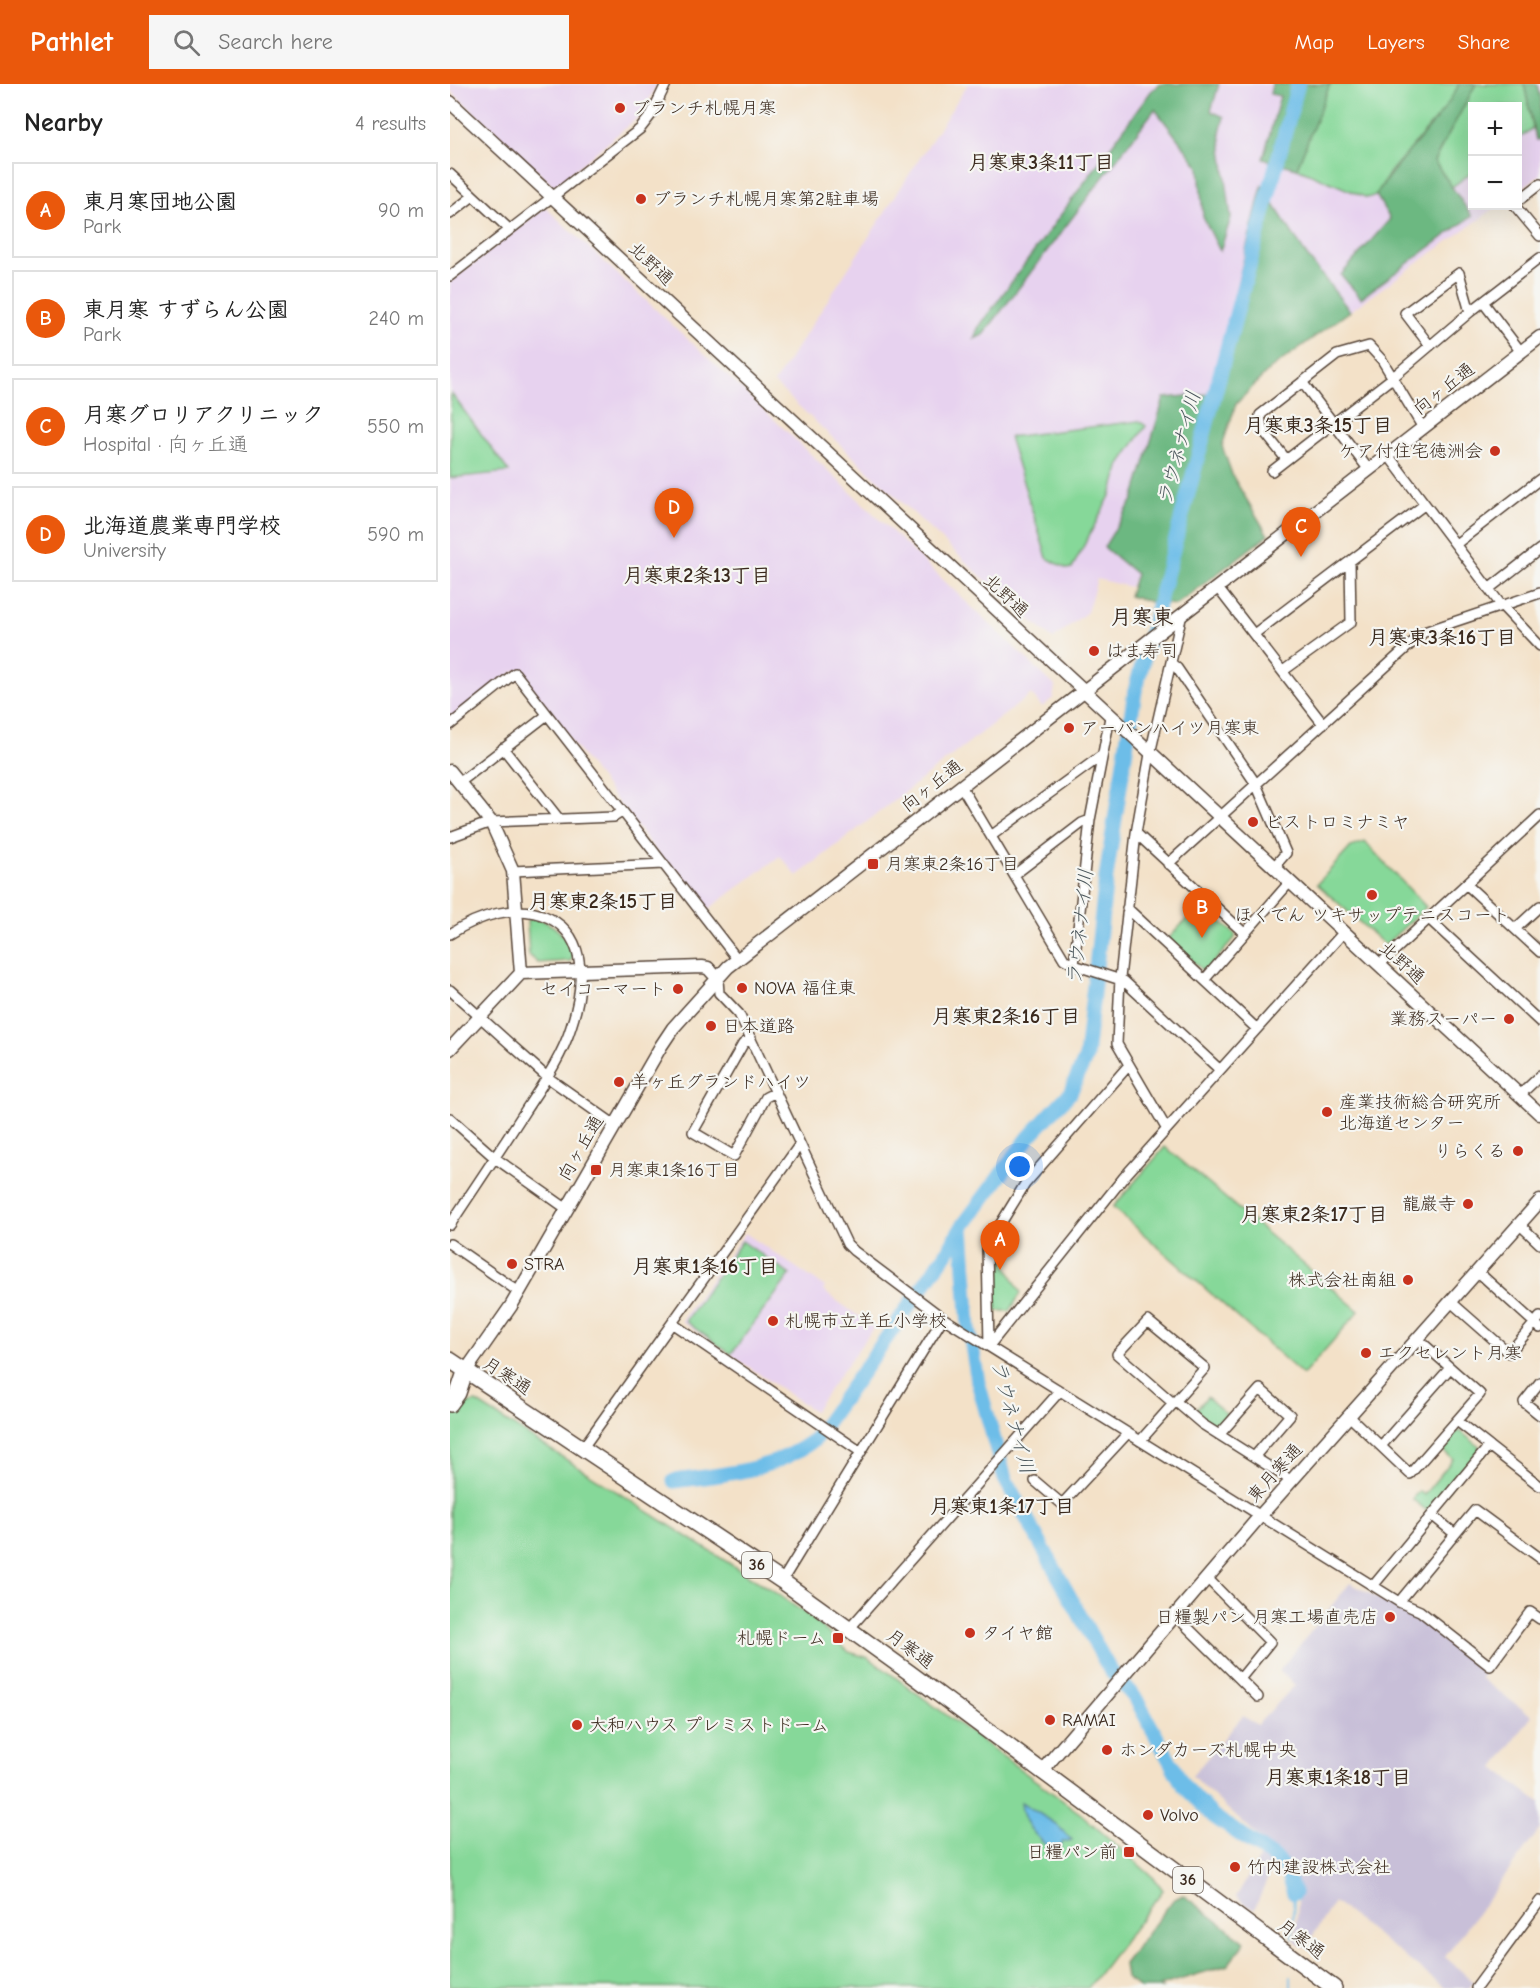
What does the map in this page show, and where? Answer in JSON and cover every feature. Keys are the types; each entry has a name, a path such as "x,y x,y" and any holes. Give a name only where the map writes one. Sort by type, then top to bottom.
{"main road":[{"name":"月寒通","path":"450,1360 782,1581 1335,1988"},
{"path":"450,1385 465,1372"},
{"path":"450,1404 458,1393 465,1372"}],"street":[{"path":"450,276 640,129 651,115 666,84"},
{"name":"北野通","path":"450,102 1540,1114"},
{"path":"450,174 509,230"},
{"path":"1522,198 1540,184"},
{"path":"450,214 473,196"},
{"path":"1518,210 1540,237"},
{"path":"1272,471 1392,378 1470,312 1540,258"},
{"path":"1430,346 1405,313 1459,273 1470,312"},
{"path":"1483,302 1521,352"},
{"name":"向ヶ丘通","path":"465,1372 519,1292 673,1028 718,979 738,960 1082,690 1140,648 1540,337"},
{"path":"1286,459 1262,429 1260,415 1337,355 1369,346 1423,428"},
{"path":"1302,382 1369,470"},
{"path":"1388,455 1501,605 1540,646"},
{"path":"1456,544 1540,479"},
{"path":"1254,634 1424,505"},
{"path":"1490,588 1540,549"},
{"path":"1283,670 1351,622 1350,561"},
{"path":"1217,587 1323,724"},
{"path":"1168,864 1424,632 1540,592"},
{"path":"1166,1128 1117,1044 1120,978 1127,908 1148,752 1182,614"},
{"path":"1171,663 1177,668 1256,784 1286,853 1273,868"},
{"path":"450,725 515,673 738,960"},
{"path":"459,783 547,715"},
{"path":"1074,965 1090,820 1101,756 1113,719"},
{"path":"503,748 559,819"},
{"path":"991,836 1101,756"},
{"path":"450,771 490,822 513,871 521,973"},
{"path":"961,786 1064,959 1074,965 1120,978 1220,1069"},
{"path":"450,837 490,822 614,817 622,812"},
{"path":"1379,966 1540,816"},
{"path":"1014,875 1082,823 1090,820"},
{"path":"1136,833 1244,933"},
{"path":"513,871 664,864"},
{"path":"1205,979 1289,883"},
{"path":"1466,884 1540,952"},
{"path":"1515,929 1540,906"},
{"path":"1127,908 1257,1029"},
{"path":"450,934 489,915 517,911 543,915 560,924 575,942 580,971 578,999 571,1029 547,1077 450,1225"},
{"path":"1429,919 1540,1022"},
{"path":"989,1346 1096,1210 1166,1128 1343,933"},
{"path":"450,1049 521,973 708,968 718,979 719,993 740,1014 847,1244 911,1295 943,1318 1260,1516 1399,1602 1420,1611 1490,1666 1530,1612 1540,1619"},
{"path":"450,990 547,1077 615,1125"},
{"path":"751,1038 743,1044 693,1132 734,1156 766,1097 776,1092"},
{"path":"989,1346 987,1246 1025,1184 1129,1065"},
{"path":"1520,1095 1540,1076"},
{"path":"450,1118 495,1158 567,1209"},
{"path":"582,1449 800,1144"},
{"name":"東月寒通","path":"1041,1772 1260,1516 1540,1201"},
{"path":"1519,1224 1540,1244"},
{"path":"450,1244 519,1292"},
{"path":"1451,1302 1509,1353 1538,1323 1477,1271"},
{"path":"782,1581 943,1318"},
{"path":"1140,1441 1174,1402 1205,1368 1148,1321 1117,1354 1174,1402 1219,1435 1292,1481"},
{"path":"673,1324 861,1452"},
{"path":"1349,1416 1410,1474 1480,1394 1418,1340"},
{"path":"1381,1446 1450,1368"},
{"path":"1540,1382 1524,1402 1540,1415"},
{"path":"1219,1435 1260,1389 1290,1415 1254,1457"},
{"path":"849,1629 1060,1391"},
{"path":"1457,1421 1540,1486"},
{"path":"1035,1481 1062,1504 1128,1433"},
{"path":"1373,1586 1489,1446"},
{"path":"1399,1602 1475,1510 1540,1558"},
{"path":"1431,1515 1455,1534"},
{"path":"1207,1578 1270,1642 1240,1679"},
{"path":"1175,1615 1258,1697"},
{"path":"1476,1988 1540,1901"}],"shaded area":[{"path":"450,84 657,84 642,114 554,187 450,90"},
{"path":"968,84 1540,84 1540,175 1522,188 1522,102 1468,102 1468,210 1492,210 1350,311 1307,256 1262,187 1204,416 1130,587 1097,579 1087,612 1053,639 997,591 774,383"},
{"path":"545,207 760,406 1055,686 1053,698 1042,707 1031,694 797,876 780,856 706,911 665,863 516,670 450,723 450,282"},
{"name":"札幌市立羊丘小学校","path":"745,1233 825,1287 823,1291 874,1327 814,1411 682,1322"},
{"path":"1350,1583 1415,1618 1485,1671 1480,1678 1532,1716 1494,1768 1540,1803 1540,1829 1445,1957 1474,1982 1469,1988 1445,1988 1334,1902 1305,1948 1295,1942 1298,1904 1296,1879 1283,1857 1270,1873 1254,1910 1236,1897 1267,1845 1192,1776 1243,1716 1257,1725 1295,1685 1279,1671"}],"green space":[{"path":"1161,84 1219,84 1211,111 1224,117 1220,132 1231,218 1220,251 1203,217 1199,167 1155,109 983,335 974,339 978,328 1152,90"},
{"path":"1272,84 1330,84 1297,168 1263,159 1280,96 1270,94"},
{"path":"1330,84 1459,84 1451,101 1390,172 1376,195 1367,198 1297,168"},
{"path":"1459,84 1476,84 1434,161 1472,216 1361,298 1341,275 1390,219 1376,195 1441,113"},
{"path":"1476,84 1524,84 1533,128 1522,136 1522,102 1468,102 1468,175 1452,187 1434,161"},
{"path":"1524,84 1537,84 1540,98 1540,139 1536,140"},
{"path":"1262,186 1307,256 1350,311 1269,370 1236,404 1222,446 1233,477 1268,535 1176,605 1129,596 1136,574 1104,547 1133,500 1164,398 1210,394"},
{"path":"451,393 509,472 450,478"},
{"path":"1139,421 1146,426 1120,464 1112,492 1072,568 1067,569 1047,558 1009,437"},
{"name":"ほくでん ツキサップテニスコート","path":"1365,842 1426,907 1385,945 1317,884 1351,847"},
{"path":"1201,904 1235,934 1235,938 1206,971 1203,971 1168,939"},
{"path":"532,917 559,931 574,956 570,961 538,963 529,955 527,921"},
{"path":"1165,1147 1359,1311 1303,1375 1113,1207"},
{"path":"1000,1237 1014,1247 1005,1263 1021,1293 1010,1311 993,1311 994,1248"},
{"path":"742,1241 790,1275 731,1354 685,1321"},
{"path":"1207,1397 1230,1417 1220,1428 1203,1420 1194,1412"},
{"path":"476,1402 768,1588 812,1618 849,1652 869,1658 1081,1814 1155,1879 1163,1890 1088,1988 450,1987 450,1419 461,1405"},
{"path":"1460,1431 1480,1447 1479,1451 1430,1513 1412,1499 1419,1491 1424,1495 1453,1459 1441,1449 1456,1432"},
{"path":"1183,1895 1245,1942 1228,1965 1159,1986 1162,1988 1140,1988 1126,1978 1124,1964 1173,1900"}],"water":[{"path":"1021,1802 1056,1824 1072,1840 1063,1842 1055,1854 1028,1825"}],"waterway":[{"name":"ラウネナイ川","path":"674,1481 730,1473 765,1465 798,1451 814,1440 946,1254 962,1227 1029,1137 1070,1093 1086,1057 1106,877 1135,691 1298,84"},
{"name":"ラウネナイ川","path":"962,1227 969,1328 978,1382 1005,1479 1110,1670 1136,1699 1183,1785 1213,1816 1273,1857 1285,1868 1294,1893"},
{"name":"ラウネナイ川","path":"1292,1939 1294,1893"},
{"name":"ラウネナイ川","path":"1291,1977 1291,1988"}],"place":[{"name":"ブランチ札幌月寒","path":"620,108"},
{"name":"ブランチ札幌月寒第2駐車場","path":"641,199"},
{"name":"ケア付住宅徳洲会","path":"1495,451"},
{"name":"北海道農業専門学校","path":"674,538"},
{"name":"月寒グロリアクリニック","path":"1301,557"},
{"name":"はま寿司","path":"1094,651"},
{"name":"アーバンハイツ月寒東","path":"1069,728"},
{"name":"ビストロミナミヤ","path":"1253,822"},
{"name":"月寒東2条16丁目","path":"873,864"},
{"name":"ほくでん ツキサップテニスコート","path":"1372,895"},
{"name":"東月寒 すずらん公園","path":"1202,938"},
{"name":"NOVA 福住東","path":"742,988"},
{"name":"セイコーマート","path":"678,989"},
{"name":"業務スーパー","path":"1509,1019"},
{"name":"日本道路","path":"711,1026"},
{"name":"羊ヶ丘グランドハイツ","path":"619,1082"},
{"name":"産業技術総合研究所 北海道センター","path":"1327,1112"},
{"name":"りらくる","path":"1518,1151"},
{"name":"月寒東1条16丁目","path":"596,1170"},
{"name":"龍巌寺","path":"1468,1204"},
{"name":"STRA","path":"512,1264"},
{"name":"東月寒団地公園","path":"1000,1270"},
{"name":"株式会社南組","path":"1408,1280"},
{"name":"札幌市立羊丘小学校","path":"773,1321"},
{"name":"エクセレント月寒","path":"1366,1353"},
{"name":"日糧製パン 月寒工場直売店","path":"1390,1617"},
{"name":"タイヤ館","path":"970,1633"},
{"name":"札幌ドーム","path":"838,1638"},
{"name":"RAMAI","path":"1050,1720"},
{"name":"大和ハウス プレミストドーム","path":"577,1725"},
{"name":"ホンダカーズ札幌中央","path":"1107,1750"},
{"name":"Volvo","path":"1148,1815"},
{"name":"日糧パン前","path":"1129,1852"},
{"name":"竹内建設株式会社","path":"1235,1867"}],"district":[{"name":"月寒東3条11丁目","path":"1041,162"},
{"name":"月寒東3条15丁目","path":"1318,425"},
{"name":"月寒東2条13丁目","path":"697,575"},
{"name":"月寒東","path":"1142,617"},
{"name":"月寒東3条16丁目","path":"1442,637"},
{"name":"月寒東2条15丁目","path":"603,901"},
{"name":"月寒東2条16丁目","path":"1006,1016"},
{"name":"月寒東2条17丁目","path":"1314,1214"},
{"name":"月寒東1条16丁目","path":"705,1266"},
{"name":"月寒東1条17丁目","path":"1002,1506"},
{"name":"月寒東1条18丁目","path":"1338,1777"}]}
